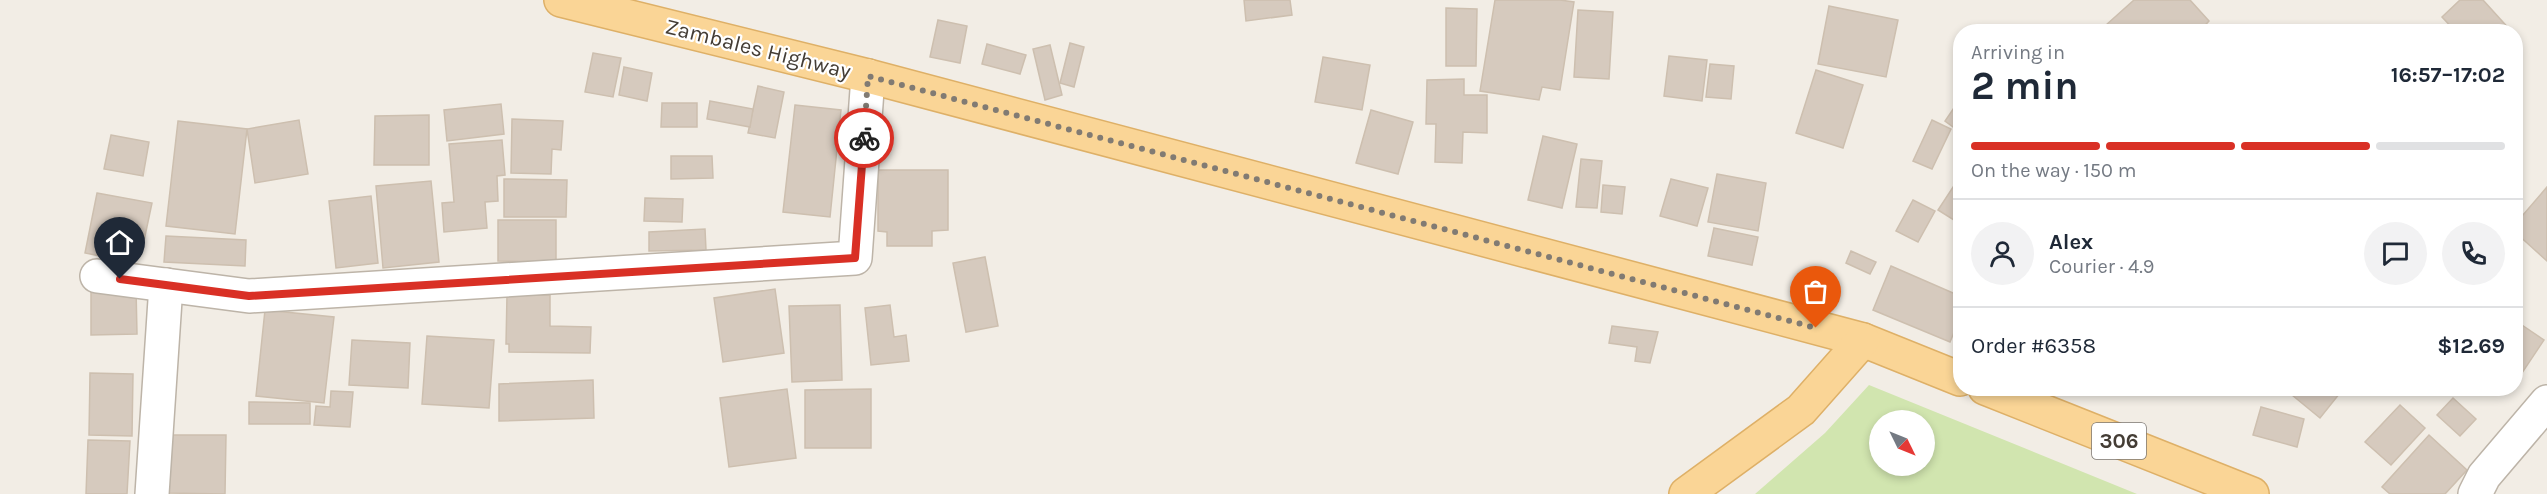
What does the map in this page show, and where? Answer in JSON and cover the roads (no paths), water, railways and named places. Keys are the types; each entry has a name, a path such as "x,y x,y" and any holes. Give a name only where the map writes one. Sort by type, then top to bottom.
{"main road":[{"name":"Zambales Highway","path":"561,0 868,76 1863,340 1953,376"},
{"path":"1686,494 1801,410 1863,340"},
{"name":"306","path":"2005,396 2252,494"}],"street":[{"path":"97,276 249,296 855,258 868,76"},
{"path":"152,494 166,285"},
{"path":"2475,494 2484,476 2547,402"}]}
